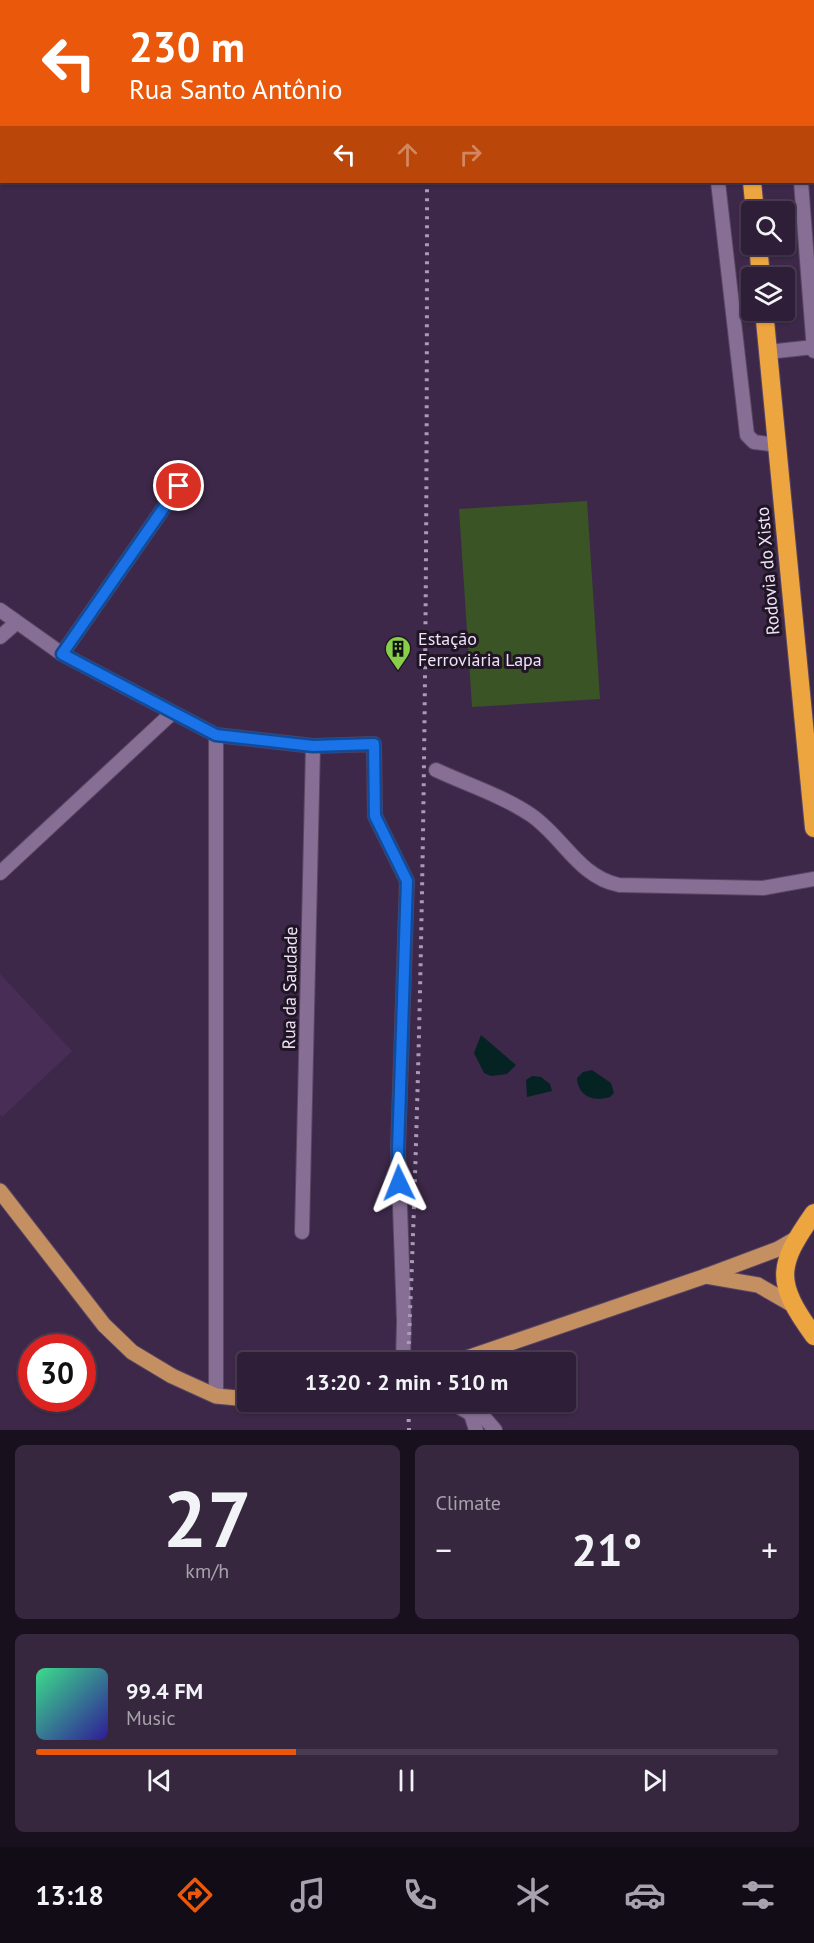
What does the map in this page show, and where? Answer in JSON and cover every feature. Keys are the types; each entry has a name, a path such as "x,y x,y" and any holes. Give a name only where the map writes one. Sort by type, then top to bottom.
{"highway":[{"path":"752,183 754,201"},
{"name":"Rodovia do Xisto","path":"765,321 814,828"},
{"path":"814,1213 806,1235 786,1260 785,1281 792,1304 814,1336"}],"main road":[{"path":"0,1191 104,1325 132,1352 172,1376 216,1396 237,1398"},
{"path":"484,1352 706,1276 806,1235"},
{"path":"706,1276 758,1285 792,1304"}],"street":[{"path":"717,183 747,435 754,442 777,445"},
{"path":"801,183 808,201 814,351"},
{"path":"768,352 814,347"},
{"path":"62,654 179,486"},
{"path":"0,610 62,654 216,735 313,746 374,744 375,816 407,881 398,1150 403,1352"},
{"path":"0,637 16,623"},
{"path":"0,873 172,713"},
{"path":"216,735 216,1396"},
{"name":"Rua da Saudade","path":"302,1232 313,746"},
{"path":"436,770 528,813 547,826 588,872 603,882 619,885 763,888 814,879"},
{"path":"468,1412 483,1416 495,1430"},
{"path":"471,1414 476,1430"}],"shaded area":[{"path":"0,974 72,1051 2,1117 0,1114"},
{"path":"481,1035 516,1065 507,1074 491,1076 484,1073 474,1053"},
{"path":"592,1070 611,1083 614,1093 610,1097 598,1099 588,1097 580,1090 577,1078 583,1072"},
{"path":"532,1076 541,1077 550,1084 552,1091 527,1097 526,1080"}],"green space":[{"path":"587,501 600,699 472,707 459,509"}],"railway":[{"path":"408,1352 418,1067 424,772 427,183"},
{"path":"408,1412 409,1430"}],"place":[{"name":"Estação Ferroviária Lapa","path":"398,672"}],"route":[{"path":"179,486 62,654 216,735 313,746 374,744 375,816 407,881 398,1150 399,1183"}]}
